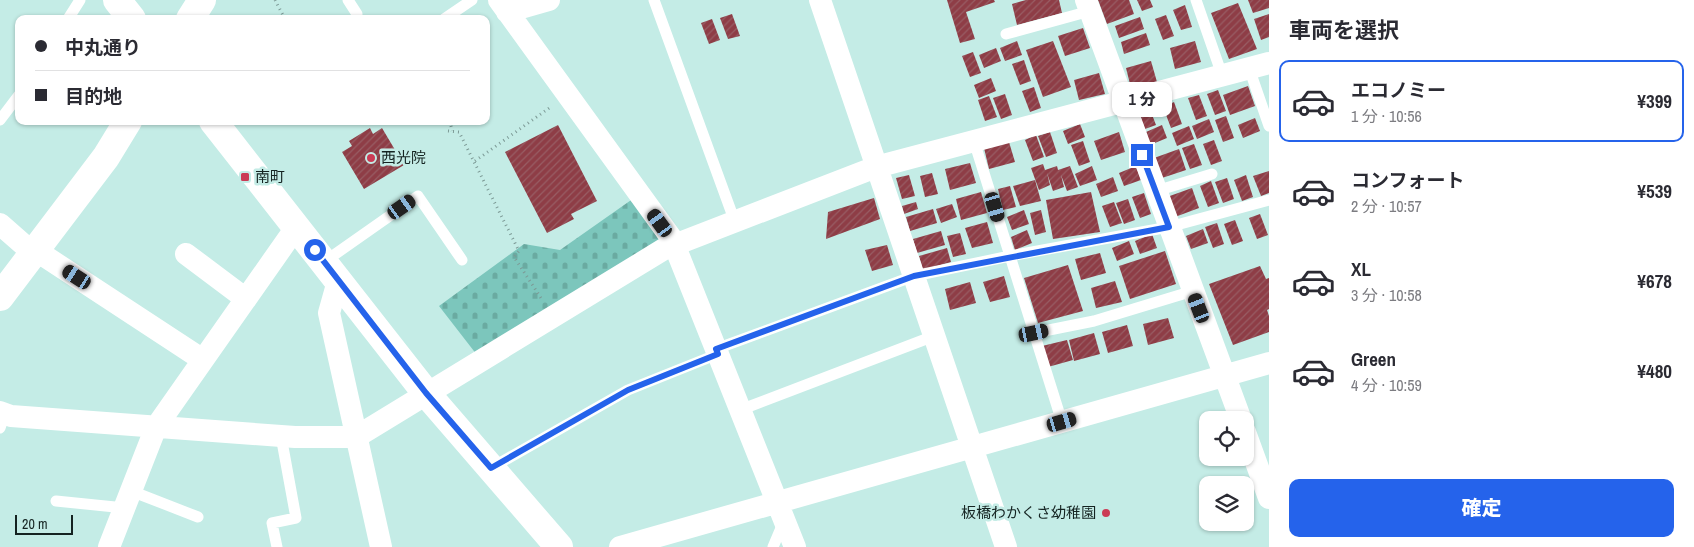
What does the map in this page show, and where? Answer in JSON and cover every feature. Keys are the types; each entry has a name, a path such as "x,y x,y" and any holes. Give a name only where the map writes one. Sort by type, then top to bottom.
{"street":[{"path":"117,0 129,15"},
{"path":"193,15 202,0"},
{"path":"549,0 503,6 675,246 795,547"},
{"path":"820,0 1006,547"},
{"path":"1088,5 1122,102 1238,411"},
{"path":"2,418 281,436 356,437 664,249 876,167 1259,65"},
{"path":"0,297 106,157 126,125"},
{"path":"216,125 426,393 560,547"},
{"path":"0,224 34,253 46,257 203,360"},
{"path":"109,547 156,427 297,226"},
{"path":"186,254 246,299"},
{"path":"331,271 329,313 381,547"},
{"path":"620,547 781,511 971,448 1269,363"},
{"path":"1254,457 1269,498"}],"lane":[{"path":"71,15 80,0"},
{"path":"348,0 356,14"},
{"path":"450,15 472,0"},
{"path":"654,0 735,222"},
{"path":"1196,0 1222,75"},
{"path":"1006,34 1088,5"},
{"path":"1259,65 1269,126"},
{"path":"0,120 15,100"},
{"path":"974,141 1062,422"},
{"path":"1156,191 1212,174"},
{"path":"331,271 418,196 462,260"},
{"path":"491,468 628,390 717,352 914,276 1010,256 1169,227 1269,200"},
{"path":"1034,333 1094,320 1193,291"},
{"path":"740,410 934,336"},
{"path":"277,547 272,523 296,518 281,436"},
{"path":"56,501 128,500 198,517"},
{"path":"773,547 781,511"}],"path":[{"path":"275,0 283,15"},
{"path":"475,161 566,95"},
{"path":"450,125 450,131 459,132 475,161 519,251 514,258 553,317"}],"green space":[{"path":"634,198 661,240 477,355 439,306 524,244 560,250"}],"building":[{"path":"947,0 994,0 995,2 966,12 975,39 960,43"},
{"path":"1026,0 1059,0 1062,13 1017,25 1012,4"},
{"path":"1098,0 1129,0 1134,14 1107,24"},
{"path":"1137,0 1150,0 1153,7 1142,11"},
{"path":"1248,0 1269,0 1269,8 1253,13"},
{"path":"1238,3 1257,49 1229,59 1211,13"},
{"path":"1185,5 1192,27 1181,30 1173,10"},
{"path":"732,14 740,36 728,39 720,18"},
{"path":"1269,14 1269,37 1261,40 1254,19"},
{"path":"1166,15 1174,36 1163,40 1155,19"},
{"path":"1140,17 1144,29 1119,38 1115,26"},
{"path":"712,19 720,40 709,44 701,23"},
{"path":"1083,28 1090,48 1065,56 1058,36"},
{"path":"1146,33 1150,45 1124,54 1121,42"},
{"path":"1017,41 1022,55 1005,61 1000,48"},
{"path":"1053,41 1071,87 1043,97 1026,50"},
{"path":"1195,41 1201,62 1175,69 1170,48"},
{"path":"996,48 1001,61 984,68 979,55"},
{"path":"973,52 981,73 970,77 962,56"},
{"path":"1024,60 1031,81 1020,85 1012,64"},
{"path":"1151,61 1157,82 1131,88 1126,68"},
{"path":"1099,73 1105,94 1079,100 1074,80"},
{"path":"991,78 996,91 979,98 974,85"},
{"path":"1248,86 1255,106 1230,115 1223,95"},
{"path":"1034,87 1041,108 1030,112 1022,91"},
{"path":"1218,90 1226,111 1215,115 1207,94"},
{"path":"1005,94 1012,115 1001,119 993,98"},
{"path":"1199,95 1207,116 1196,120 1188,98"},
{"path":"989,96 997,117 985,121 978,100"},
{"path":"1174,102 1182,124 1171,128 1163,107"},
{"path":"1148,104 1156,125 1145,129 1137,108"},
{"path":"1226,116 1234,138 1223,142 1215,120"},
{"path":"1255,118 1260,131 1243,138 1238,125"},
{"path":"1209,119 1214,132 1197,139 1192,126"},
{"path":"1080,124 1085,137 1068,144 1063,131"},
{"path":"558,125 597,201 571,214 574,219 547,233 505,152"},
{"path":"1162,125 1167,138 1150,145 1146,132"},
{"path":"1189,126 1194,139 1177,146 1172,133"},
{"path":"370,128 373,134 382,128 404,165 364,189 342,152 352,146 349,141"},
{"path":"1050,132 1057,153 1046,157 1038,136"},
{"path":"1119,132 1125,152 1101,160 1094,141"},
{"path":"1036,135 1044,157 1033,161 1025,140"},
{"path":"1214,140 1222,161 1211,165 1203,144"},
{"path":"1083,141 1090,162 1079,166 1071,145"},
{"path":"1009,142 1015,162 989,169 984,148"},
{"path":"1194,144 1202,165 1190,169 1182,148"},
{"path":"1179,149 1186,170 1162,178 1154,158"},
{"path":"970,163 976,183 950,190 945,169"},
{"path":"1043,164 1045,170 1057,166 1058,170 1070,166 1078,187 1067,191 1061,175 1064,187 1053,191 1047,173 1050,185 1039,190 1031,168"},
{"path":"1092,166 1097,180 1080,186 1075,174"},
{"path":"1136,166 1141,180 1124,186 1119,173"},
{"path":"1269,171 1269,193 1261,196 1253,176"},
{"path":"932,173 938,194 925,197 920,176"},
{"path":"909,175 915,196 902,199 896,178"},
{"path":"1246,175 1253,197 1242,201 1234,180"},
{"path":"1113,177 1118,191 1101,197 1096,184"},
{"path":"1227,178 1234,199 1223,203 1215,182"},
{"path":"1035,180 1041,201 1020,206 1013,186"},
{"path":"1211,181 1219,203 1208,207 1200,186"},
{"path":"1010,186 1016,207 1003,210 998,189"},
{"path":"1192,188 1199,208 1175,217 1167,197"},
{"path":"981,192 987,213 961,220 956,199"},
{"path":"1091,192 1100,232 1053,239 1046,200"},
{"path":"1144,193 1151,214 1140,218 1132,197"},
{"path":"874,198 880,219 826,239 828,212"},
{"path":"1128,199 1135,220 1124,224 1116,203"},
{"path":"916,202 918,209 904,214 902,206"},
{"path":"1114,202 1122,223 1110,227 1102,206"},
{"path":"952,204 957,217 941,223 936,209"},
{"path":"933,209 937,223 910,231 906,217"},
{"path":"1024,210 1029,224 1012,230 1007,217"},
{"path":"1041,210 1046,232 1035,235 1030,213"},
{"path":"1260,214 1268,235 1257,239 1249,218"},
{"path":"1235,220 1243,241 1232,245 1224,224"},
{"path":"987,222 993,243 972,248 965,228"},
{"path":"1217,223 1224,244 1213,248 1205,227"},
{"path":"1203,229 1208,243 1191,249 1186,236"},
{"path":"1027,230 1032,243 1015,250 1011,237"},
{"path":"941,231 945,245 917,253 913,239"},
{"path":"960,233 966,254 953,257 947,236"},
{"path":"1152,234 1157,248 1140,254 1135,241"},
{"path":"1129,241 1134,254 1117,261 1112,248"},
{"path":"887,245 893,265 872,271 865,250"},
{"path":"947,248 951,262 923,270 919,256"},
{"path":"1165,251 1176,284 1130,299 1119,266"},
{"path":"1100,253 1106,273 1081,280 1075,259"},
{"path":"1068,265 1083,311 1038,323 1024,278"},
{"path":"1260,266 1266,279 1269,278 1269,309 1267,310 1269,332 1233,345 1209,284"},
{"path":"1004,276 1010,297 990,302 983,282"},
{"path":"1115,281 1122,302 1096,308 1091,288"},
{"path":"970,282 976,303 950,310 945,289"},
{"path":"1168,318 1174,338 1148,345 1143,324"},
{"path":"1127,325 1133,346 1108,353 1102,332"},
{"path":"1094,333 1100,354 1074,361 1069,340"},
{"path":"1067,340 1073,360 1048,367 1042,346"}],"place":[{"name":"西光院","path":"371,158"},
{"name":"南町","path":"245,177"},
{"name":"板橋わかくさ幼稚園","path":"1106,513"}],"route":[{"path":"315,250 426,393 491,468 628,390 718,354 716,349 914,276 1010,256 1169,227 1142,155"}]}
